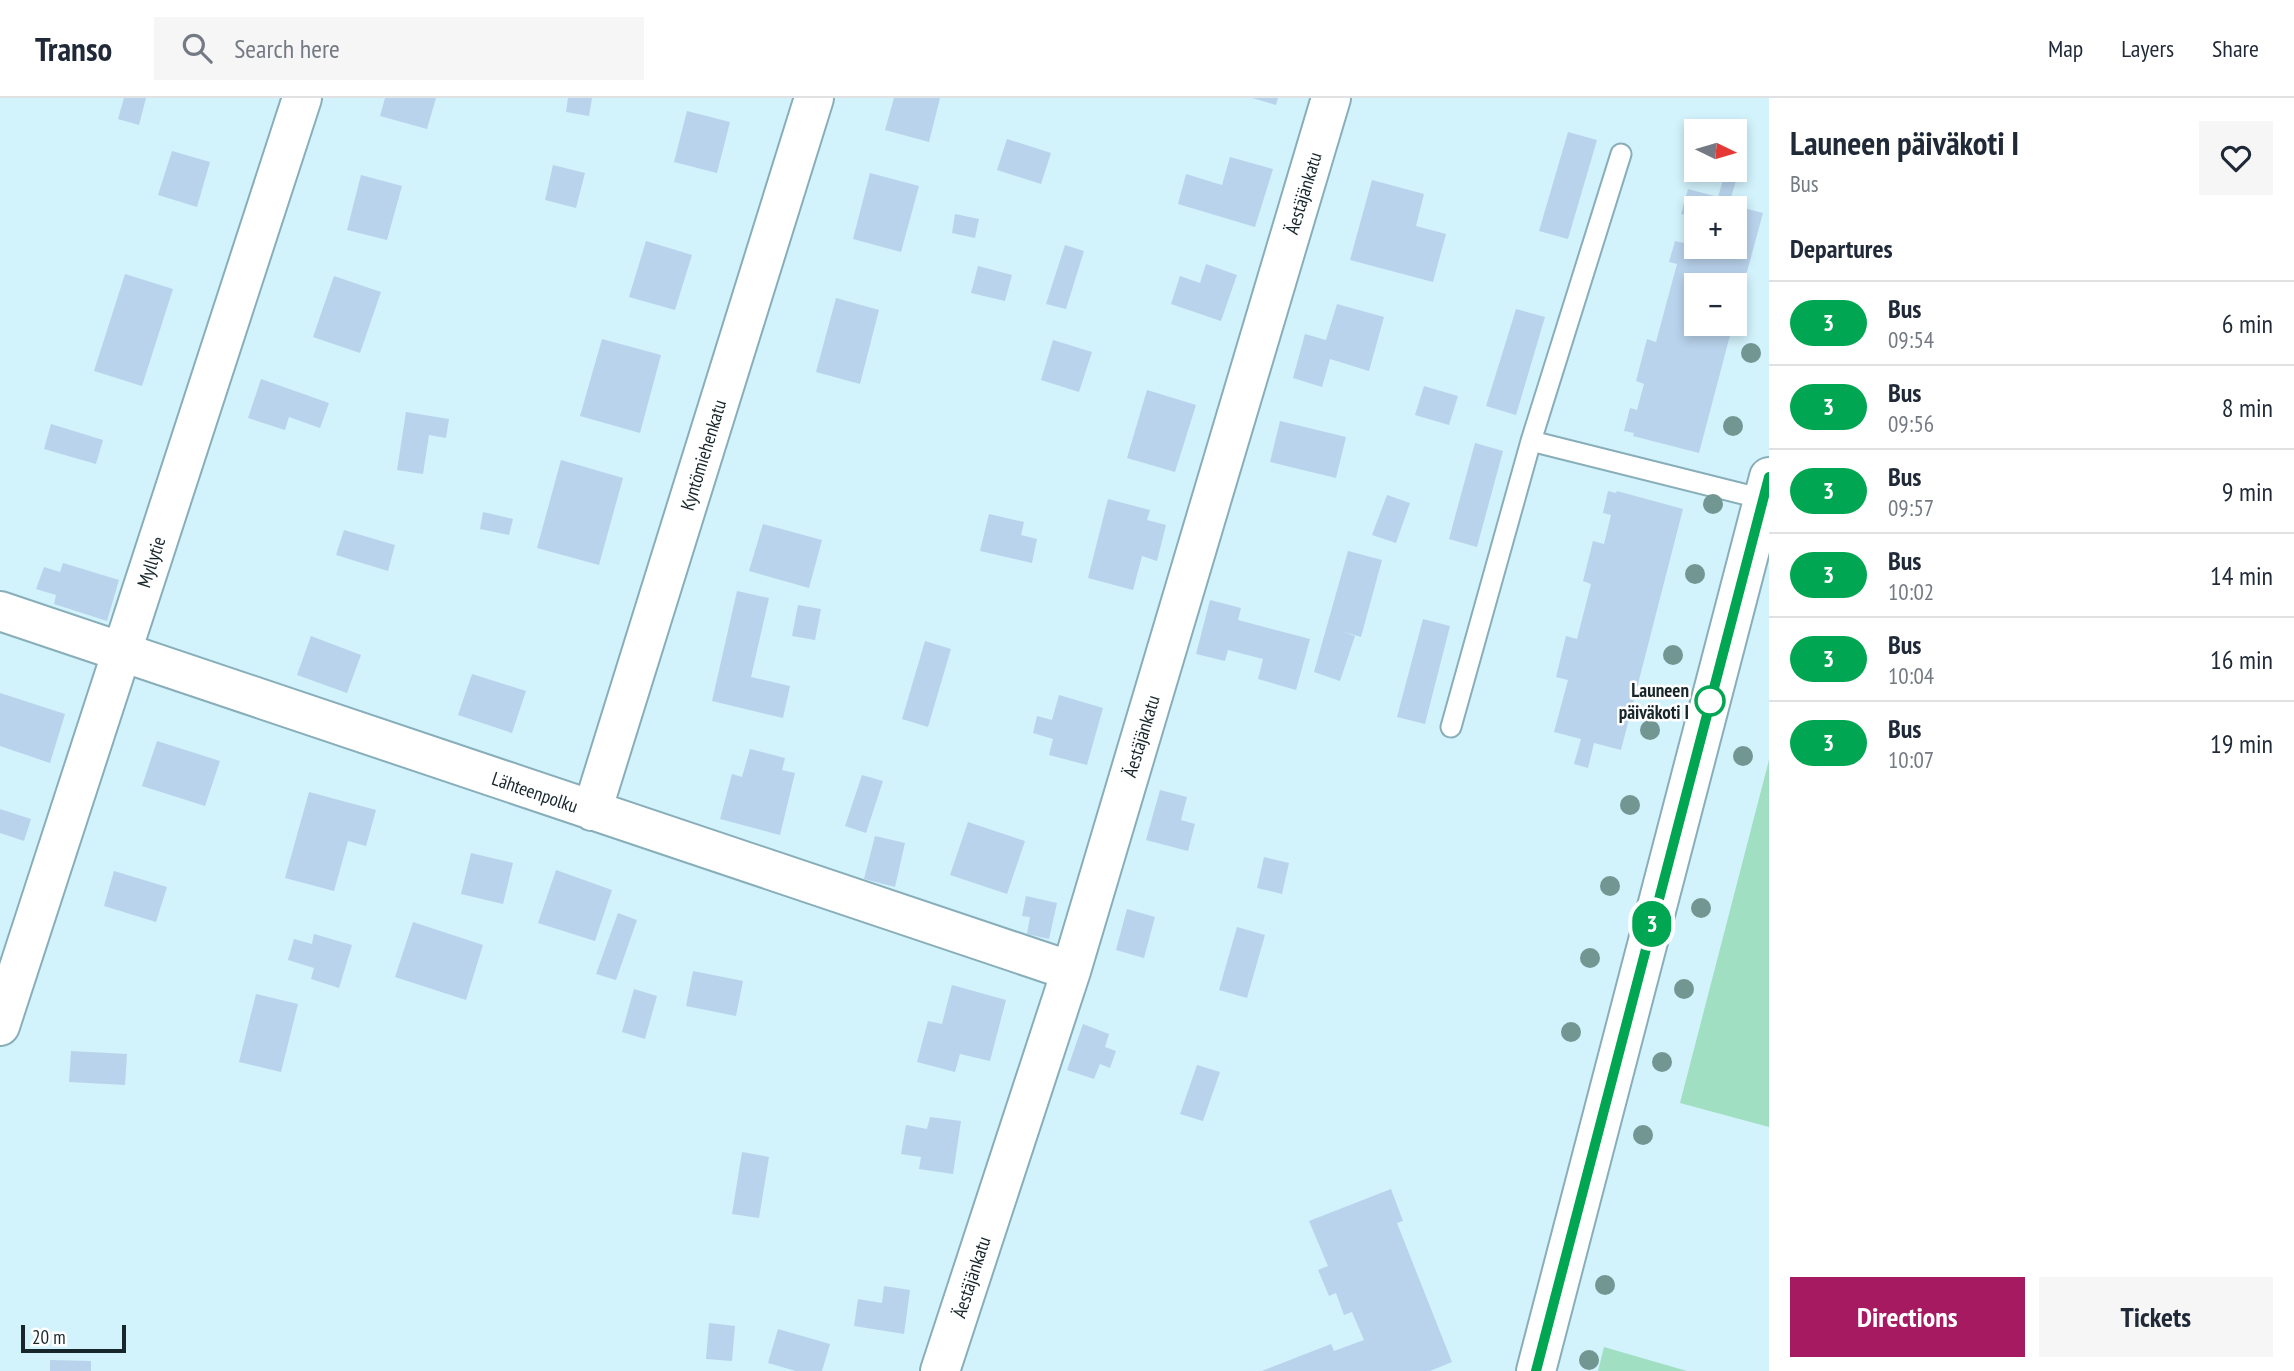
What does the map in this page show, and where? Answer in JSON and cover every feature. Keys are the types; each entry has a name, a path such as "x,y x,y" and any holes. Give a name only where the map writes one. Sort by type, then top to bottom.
{"street":[{"name":"Myllytie","path":"0,1026 302,98"},
{"name":"Kyntömiehenkatu","path":"593,811 814,98"},
{"name":"Äestäjänkatu","path":"940,1371 1071,971 1331,98"},
{"path":"1536,1371 1766,488"},
{"name":"Lähteenpolku","path":"0,611 1071,971"}],"lane":[{"path":"1451,727 1531,441 1621,154"},
{"path":"1531,441 1766,488"}],"green space":[{"path":"1769,760 1769,1127 1680,1103"},
{"path":"1604,1347 1687,1371 1598,1371"}],"building":[{"path":"124,98 146,98 139,125 118,119"},
{"path":"385,98 436,98 427,129 380,116"},
{"path":"568,98 592,98 589,116 566,112"},
{"path":"894,98 940,98 929,142 885,130"},
{"path":"1252,98 1278,98 1276,105"},
{"path":"687,111 730,122 717,173 674,162"},
{"path":"1568,132 1597,140 1568,239 1539,231"},
{"path":"1007,139 1051,153 1041,184 997,170"},
{"path":"172,151 210,162 197,207 158,195"},
{"path":"1230,157 1273,169 1255,227 1178,204 1186,174 1222,185"},
{"path":"553,165 585,173 576,208 545,200"},
{"path":"870,173 919,186 901,252 853,239"},
{"path":"361,175 402,186 387,240 347,230"},
{"path":"1372,180 1424,194 1416,226 1446,234 1433,282 1350,260"},
{"path":"1722,182 1736,182 1731,196 1718,196"},
{"path":"1688,189 1714,196 1686,196"},
{"path":"1747,209 1763,213 1747,273 1684,273 1684,336 1730,336 1699,453 1633,436 1634,433 1624,431 1630,408 1637,410 1644,384 1636,381 1647,339 1656,342 1677,264 1669,262 1675,241 1684,243 1684,259 1747,259"},
{"path":"955,214 979,219 975,238 952,233"},
{"path":"646,241 692,255 675,310 629,297"},
{"path":"1065,245 1084,251 1066,309 1046,304"},
{"path":"1206,264 1237,275 1221,321 1171,304 1180,276 1200,283"},
{"path":"978,266 1012,275 1005,301 971,293"},
{"path":"125,274 173,289 142,386 94,371"},
{"path":"334,276 381,292 360,353 313,337"},
{"path":"836,298 879,310 860,384 816,372"},
{"path":"1337,304 1384,317 1369,371 1330,359 1322,387 1293,378 1305,334 1326,340"},
{"path":"1516,309 1545,317 1516,415 1486,406"},
{"path":"602,339 661,355 640,433 580,416"},
{"path":"1053,340 1092,352 1079,392 1041,380"},
{"path":"261,379 329,403 320,428 289,417 285,430 248,418"},
{"path":"1424,386 1458,396 1449,425 1415,415"},
{"path":"1147,390 1196,405 1175,472 1127,458"},
{"path":"406,412 449,419 446,438 429,435 423,474 397,470"},
{"path":"1280,421 1346,437 1336,478 1270,462"},
{"path":"51,424 103,440 96,464 44,449"},
{"path":"1475,443 1503,451 1477,547 1449,539"},
{"path":"561,460 623,478 599,565 537,548"},
{"path":"1608,491 1617,491 1683,509 1621,750 1594,743 1588,768 1574,764 1581,739 1554,732 1568,680 1556,677 1566,636 1577,639 1591,584 1583,581 1593,541 1604,544 1611,515 1603,513"},
{"path":"1387,495 1410,503 1396,543 1372,535"},
{"path":"1108,499 1150,510 1147,520 1166,525 1157,561 1142,556 1133,590 1088,578"},
{"path":"483,512 513,519 509,535 480,529"},
{"path":"989,514 1024,522 1021,535 1037,539 1032,563 980,551"},
{"path":"763,524 822,540 809,588 749,571"},
{"path":"344,530 395,545 388,571 336,555"},
{"path":"1348,551 1382,560 1361,637 1341,631 1355,636 1340,681 1314,672"},
{"path":"63,563 119,580 107,621 54,604 56,595 36,589 44,567 60,572"},
{"path":"737,591 769,598 751,677 790,686 783,718 712,701"},
{"path":"1210,600 1241,608 1238,620 1310,639 1296,690 1258,679 1263,659 1228,650 1225,661 1196,654"},
{"path":"798,605 821,609 815,640 792,636"},
{"path":"1423,619 1450,626 1425,724 1397,717"},
{"path":"311,636 361,655 347,693 297,675"},
{"path":"925,641 951,649 928,727 902,719"},
{"path":"472,674 526,691 512,733 458,715"},
{"path":"0,693 65,714 50,763 0,746"},
{"path":"1059,695 1103,708 1087,765 1049,755 1053,739 1033,733 1037,716 1052,720"},
{"path":"157,741 220,761 205,806 142,786"},
{"path":"750,749 785,758 782,770 795,773 780,835 720,819 732,774 742,777"},
{"path":"862,775 883,781 866,833 845,826"},
{"path":"1160,790 1187,797 1181,820 1195,824 1188,851 1146,840"},
{"path":"309,792 376,810 366,846 348,841 334,891 285,878"},
{"path":"0,809 31,819 24,841 0,833"},
{"path":"968,822 1025,841 1007,894 950,875"},
{"path":"875,836 905,843 895,887 864,879"},
{"path":"471,853 513,863 503,904 461,894"},
{"path":"1264,857 1289,863 1282,894 1257,888"},
{"path":"556,870 612,890 595,941 538,923"},
{"path":"114,871 167,887 156,922 104,906"},
{"path":"1026,896 1057,903 1049,939 1027,934 1030,917 1022,916"},
{"path":"1127,909 1155,917 1144,958 1116,950"},
{"path":"618,913 637,920 616,980 596,974"},
{"path":"413,922 483,945 466,1000 395,977"},
{"path":"1237,927 1265,935 1247,998 1219,990"},
{"path":"314,934 352,945 339,988 311,979 314,968 288,960 294,939 312,944"},
{"path":"693,971 743,981 736,1016 686,1006"},
{"path":"952,985 1006,1000 990,1061 960,1054 955,1072 917,1062 928,1021 942,1024"},
{"path":"634,989 657,996 645,1039 622,1032"},
{"path":"256,994 298,1004 281,1072 239,1062"},
{"path":"1083,1024 1109,1034 1105,1047 1116,1051 1110,1068 1100,1064 1094,1079 1067,1070"},
{"path":"71,1051 127,1054 125,1085 69,1082"},
{"path":"1197,1065 1220,1072 1203,1121 1180,1114"},
{"path":"930,1117 961,1121 953,1174 919,1169 921,1157 901,1154 906,1125 927,1129"},
{"path":"742,1152 769,1157 759,1218 732,1214"},
{"path":"1391,1189 1403,1221 1397,1223 1452,1362 1430,1371 1262,1371 1331,1344 1334,1351 1364,1340 1352,1312 1344,1315 1336,1293 1329,1296 1318,1270 1328,1266 1309,1221"},
{"path":"884,1286 910,1290 904,1334 854,1326 858,1299 882,1303"},
{"path":"709,1323 735,1326 732,1361 706,1359"},
{"path":"778,1329 830,1344 822,1371 796,1371 768,1363"},
{"path":"50,1360 91,1361 91,1371 50,1371"}],"bus line":[{"name":"3","path":"1536,1371 1769,477"}],"place":[{"name":"Launeen päiväkoti I","path":"1710,701"}]}
